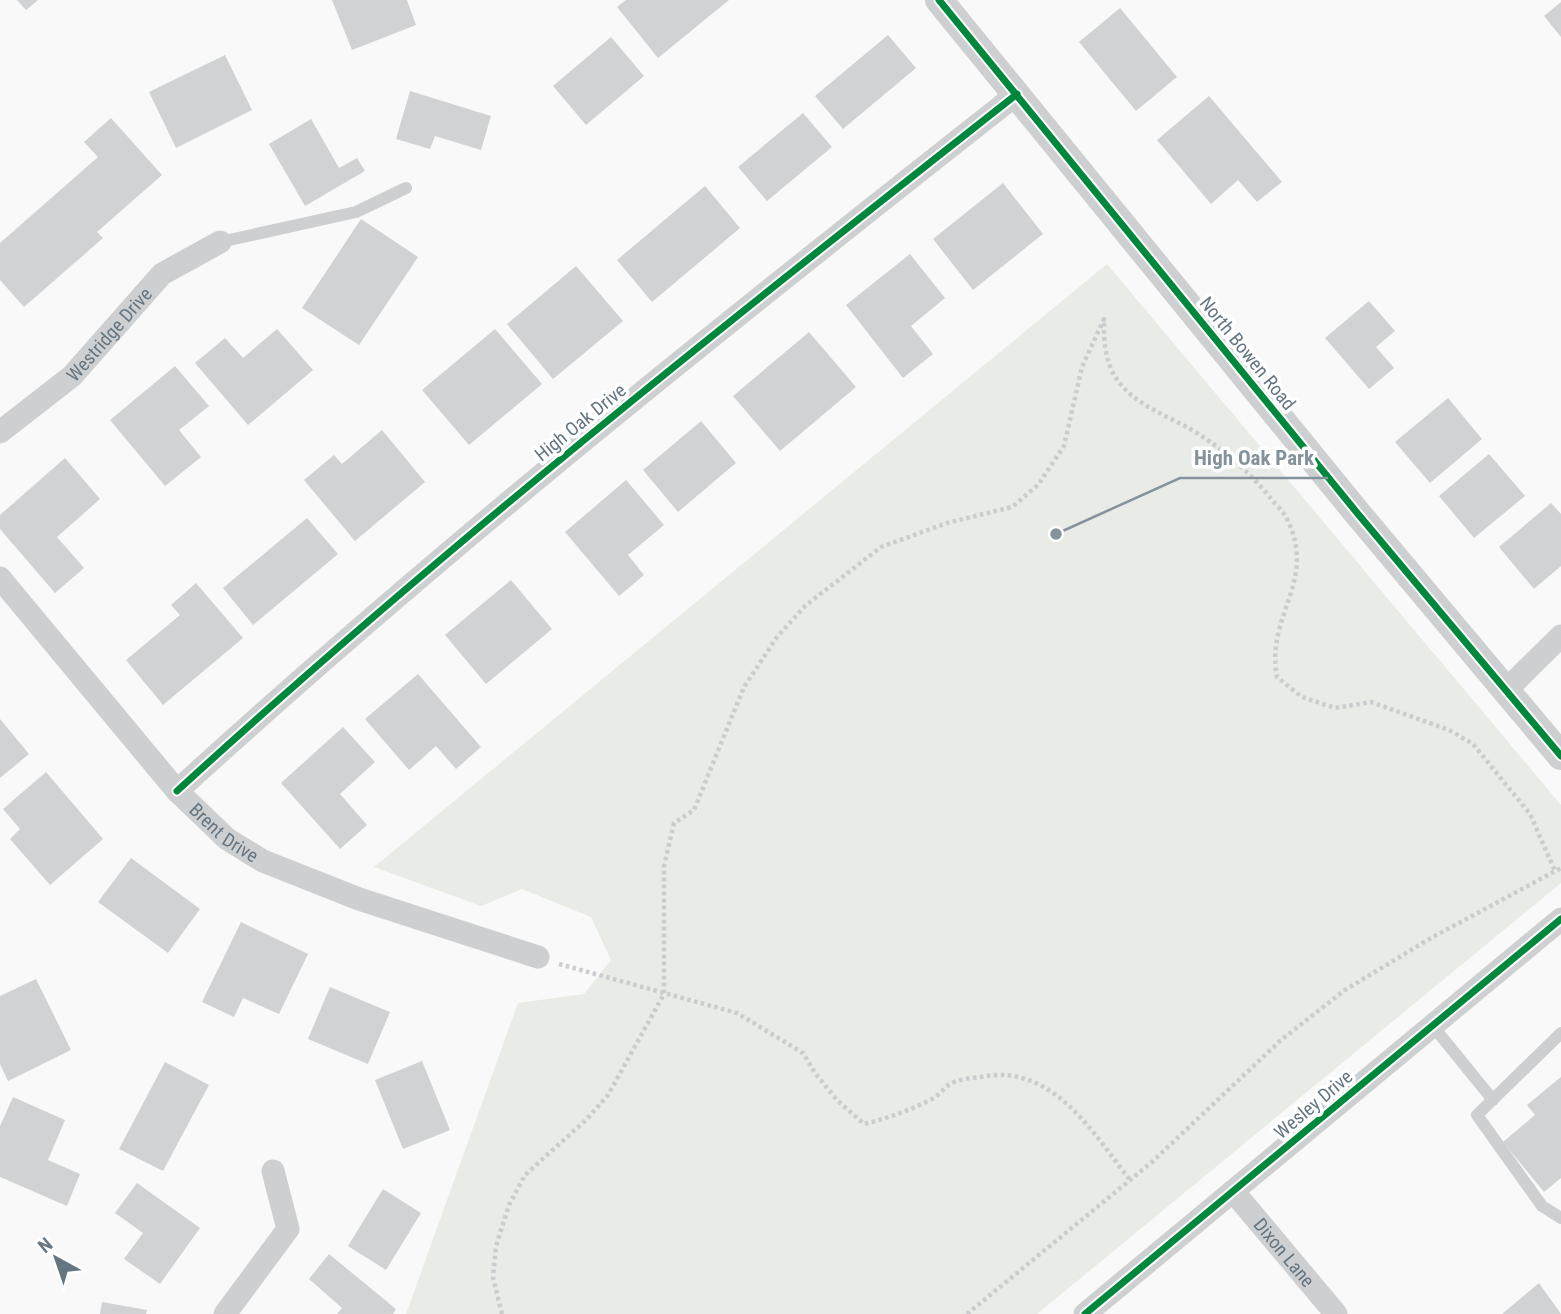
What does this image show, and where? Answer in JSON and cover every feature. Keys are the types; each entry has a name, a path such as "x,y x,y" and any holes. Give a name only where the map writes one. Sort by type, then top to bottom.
{"street":[{"name":"North Bowen Road","path":"939,0 1561,756"},
{"name":"High Oak Drive","path":"177,792 287,691 584,437 1017,94"},
{"name":"Westridge Drive","path":"0,432 72,376 162,274 220,242"},
{"name":"Brent Drive","path":"0,578 177,792 227,839 263,861 359,899 538,957"},
{"path":"1506,690 1561,636"},
{"name":"Wesley Drive","path":"1084,1314 1561,919"},
{"path":"225,1314 288,1229 274,1171"},
{"name":"Dixon Lane","path":"1233,1191 1336,1314"}],"lane":[{"path":"220,242 316,223 356,212 406,188"},
{"path":"1432,1026 1493,1100"},
{"path":"1561,1033 1477,1115 1542,1206 1561,1218"}],"path":[{"path":"502,1314 493,1278 496,1245 509,1205 525,1175 587,1119 608,1095 664,994 664,866 674,822 694,810 744,687 777,637 806,606 881,547 947,523 1012,507 1038,485 1064,446 1082,367 1104,319 1104,350 1112,372 1126,392 1223,450 1244,467 1285,516 1297,562 1296,583 1275,635 1273,659 1277,677 1302,697 1335,708 1371,702 1449,730 1473,744 1530,814 1558,870 1431,938 1345,990 1281,1040 1209,1111 1130,1180 967,1314"},
{"path":"538,957 737,1013 803,1053 837,1100 864,1124 890,1118 914,1108 936,1096 951,1083 987,1075 1016,1076 1048,1089 1076,1110 1130,1180"}],"shaded area":[{"path":"1107,264 1561,805 1561,883 1037,1314 406,1314 518,1003 584,994 611,960 591,917 522,889 481,906 374,867"}],"building":[{"path":"17,0 38,0 26,10"},
{"path":"332,0 407,0 416,25 352,50"},
{"path":"626,0 729,0 658,58 617,7"},
{"path":"1561,2 1561,37 1544,16"},
{"path":"1120,8 1177,77 1136,111 1079,42"},
{"path":"888,35 916,68 843,129 815,96"},
{"path":"611,37 644,76 586,125 553,86"},
{"path":"225,55 252,110 176,148 149,92"},
{"path":"410,91 491,116 481,150 435,136 430,149 396,139"},
{"path":"1209,96 1282,182 1257,202 1238,180 1211,204 1157,140"},
{"path":"803,113 832,147 767,201 738,167"},
{"path":"111,118 162,175 97,232 103,238 24,307 0,280 0,243 98,157 84,142"},
{"path":"311,119 339,168 357,158 365,171 305,206 269,144"},
{"path":"1003,183 1043,234 973,290 933,239"},
{"path":"705,186 740,228 652,302 617,260"},
{"path":"361,219 418,257 359,345 302,308"},
{"path":"910,254 945,298 911,326 933,354 903,378 846,305"},
{"path":"576,266 623,321 553,379 507,324"},
{"path":"1369,301 1395,331 1376,347 1394,368 1369,389 1325,338"},
{"path":"277,329 313,370 248,425 195,363 225,338 243,358"},
{"path":"495,329 542,384 469,445 422,390"},
{"path":"809,332 856,387 780,451 733,396"},
{"path":"175,366 209,406 179,430 201,457 165,486 110,420"},
{"path":"1448,398 1482,439 1430,483 1395,442"},
{"path":"701,421 736,463 678,512 643,470"},
{"path":"382,430 425,482 355,541 304,480 334,455 342,464"},
{"path":"1489,454 1525,496 1474,538 1439,496"},
{"path":"65,458 100,499 57,537 84,568 55,593 0,529 0,515"},
{"path":"626,480 664,525 628,555 644,575 619,596 565,532"},
{"path":"1551,503 1561,514 1561,566 1534,589 1499,547"},
{"path":"307,518 338,554 253,625 223,588"},
{"path":"511,580 552,629 486,684 445,635"},
{"path":"196,583 243,638 163,705 126,660 180,615 171,605"},
{"path":"418,674 481,747 456,769 436,746 409,770 365,719"},
{"path":"0,719 29,754 0,778"},
{"path":"343,727 375,762 340,794 367,825 340,849 281,783"},
{"path":"46,772 103,839 50,885 10,839 20,829 3,809"},
{"path":"131,858 200,909 168,953 98,902"},
{"path":"241,922 308,954 279,1014 243,998 234,1017 202,1002"},
{"path":"36,979 71,1050 8,1081 0,1064 0,996"},
{"path":"330,987 390,1012 368,1064 308,1039"},
{"path":"422,1061 450,1130 403,1149 375,1080"},
{"path":"165,1062 209,1085 163,1171 119,1149"},
{"path":"1561,1077 1561,1178 1544,1192 1503,1142 1535,1115 1527,1105"},
{"path":"13,1097 65,1120 48,1160 80,1174 67,1206 0,1177 0,1126"},
{"path":"137,1183 200,1228 160,1284 124,1259 143,1233 115,1213"},
{"path":"383,1189 421,1213 386,1270 348,1246"},
{"path":"329,1254 396,1309 393,1314 337,1314 342,1308 309,1279"},
{"path":"1539,1283 1561,1314 1502,1314"},
{"path":"102,1302 147,1310 146,1314 100,1314"}],"cycle path":[{"path":"939,0 1358,514 1561,756"},
{"path":"177,791 486,522 696,349 1017,94"},
{"path":"1085,1314 1561,919"}],"place":[{"name":"High Oak Park","path":"1056,534"}]}
